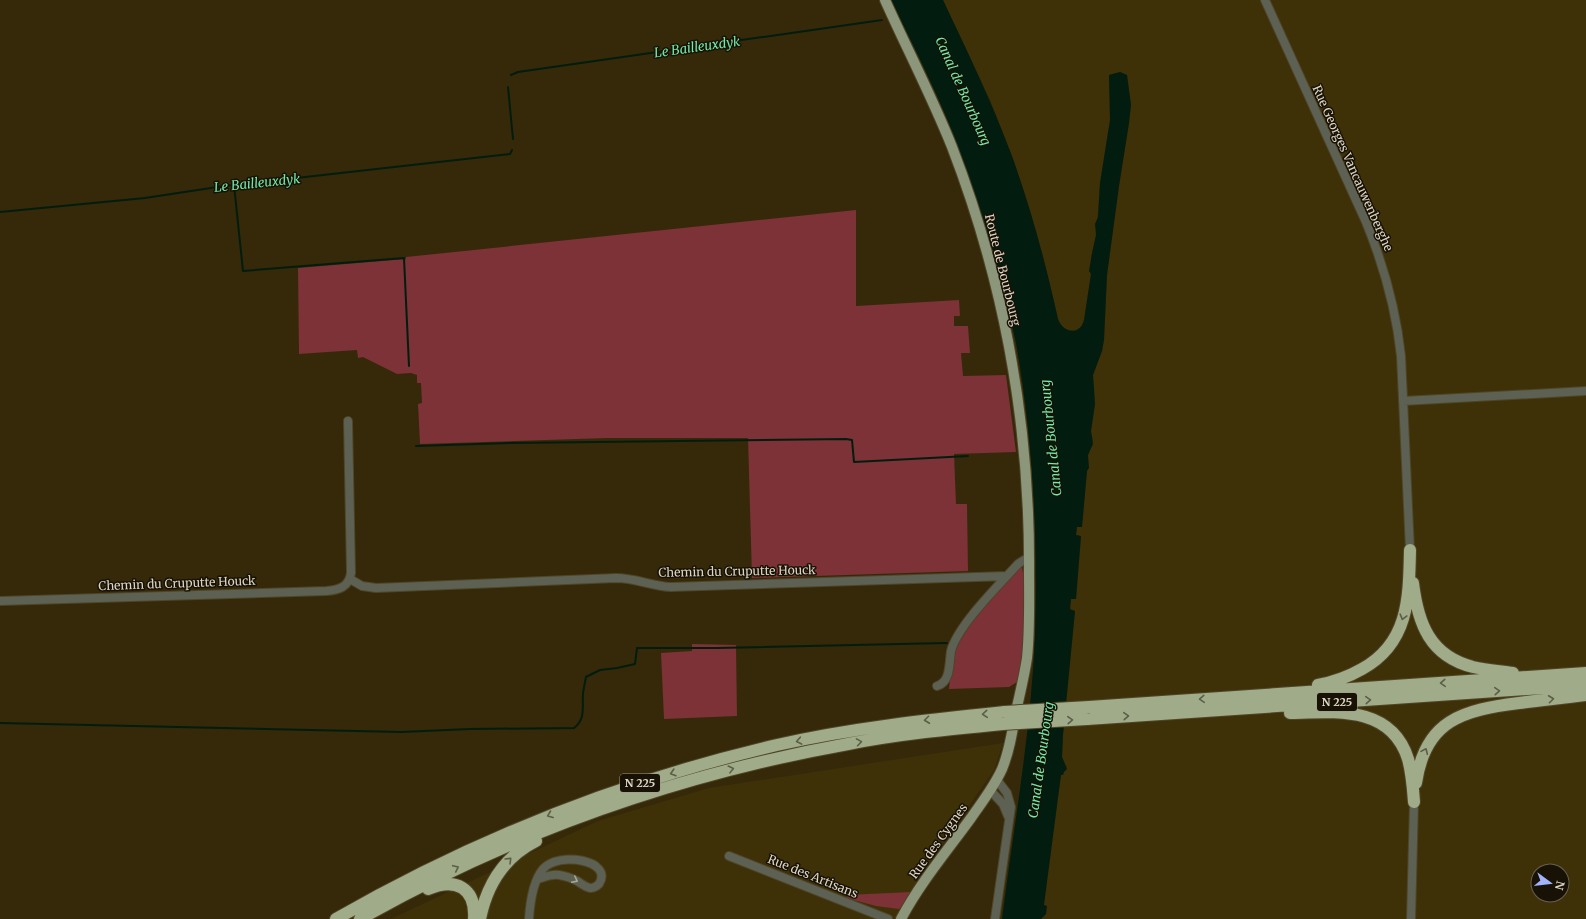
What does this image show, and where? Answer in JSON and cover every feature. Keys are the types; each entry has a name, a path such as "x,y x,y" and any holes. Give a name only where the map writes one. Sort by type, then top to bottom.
{"highway":[{"path":"1410,550 1415,593 1420,618 1427,635 1439,649 1454,660 1473,667 1538,676"},
{"path":"1230,697 1330,682 1351,675 1380,657 1393,642 1403,620 1409,587 1410,550"},
{"name":"N 225","path":"336,919 454,857 522,826 598,797 666,775 765,748 834,734 895,724 1005,712 1586,673"},
{"name":"N 225","path":"360,919 408,893 477,859 545,830 627,800 724,771 808,751 894,736 1003,724 1586,685"},
{"path":"1414,802 1417,776 1425,750 1435,734 1451,721 1464,714 1482,709 1586,695"},
{"path":"1196,712 1247,714 1339,712 1371,718 1380,722 1392,732 1404,749 1411,771 1414,802"},
{"path":"480,919 485,899 492,883 501,868 513,855 538,840 595,816 627,800"},
{"path":"367,919 430,888 447,884 459,886 470,895 475,906 474,919"}],"main road":[{"name":"Route de Bourbourg","path":"885,0 950,143 973,208 992,270 1008,342 1018,405 1026,479 1029,560 1026,664 1010,744 997,780"},
{"name":"Rue des Cygnes","path":"901,919 920,888 991,791 997,780"}],"street":[{"name":"Rue Georges Vancauwenberghe","path":"1264,0 1363,216 1378,252 1391,294 1397,325 1403,401 1410,550"},
{"path":"1403,401 1586,391"},
{"path":"348,421 352,573 350,579"},
{"path":"938,686 943,684 946,678 953,644 968,620 1021,561 1029,560"},
{"name":"Chemin du Cruputte Houck","path":"0,601 326,591 342,588 350,579 362,586 376,588 616,578 631,579 657,586 671,586 1007,576"},
{"path":"995,919 1011,810 1010,799 1006,790 997,780"},
{"path":"991,791 1006,808 1009,823"},
{"path":"1411,919 1414,802"},
{"name":"Rue des Artisans","path":"729,856 888,919"},
{"path":"528,919 532,897 538,879 540,873 548,864 563,859 571,859 594,865 602,873 600,884 591,888 586,887 573,879 559,875 552,875 538,879"}],"shaded area":[{"path":"943,0 1586,0 1586,919 1041,919 1061,774 1067,767 1062,757 1075,611 1070,610 1071,599 1076,599 1081,536 1076,535 1077,527 1082,527 1088,455 1093,440 1091,431 1095,404 1093,375 1102,351 1104,340 1107,275 1131,105 1127,75 1120,72 1109,75 1110,120 1100,183 1096,235 1092,253 1091,274 1084,320 1082,326 1077,330 1069,331 1064,329 1058,319 1042,253 1011,155 991,102"},
{"path":"856,210 856,306 959,300 960,316 954,316 954,326 968,326 970,353 961,353 963,376 1006,375 1016,452 954,454 956,504 967,504 968,571 752,578 748,438 608,438 420,444 418,404 422,403 421,383 417,383 417,375 411,373 397,374 363,357 358,358 357,350 299,354 298,268 406,259 406,257"},
{"path":"1018,566 1022,567 1024,579 1023,654 1019,681 1009,687 949,689 952,659 959,635"},
{"path":"692,644 736,645 737,716 664,719 661,653 692,651"},
{"path":"1003,743 994,770 920,876 896,919 391,919 598,821 709,788"},
{"path":"911,892 906,902 899,909 876,906 846,898 847,895"}],"water":[{"name":"Canal de Bourbourg","path":"891,0 943,0 988,96 1012,156 1038,237 1058,319 1060,324 1067,330 1071,331 1079,329 1084,320 1091,274 1089,271 1096,235 1095,224 1098,217 1100,183 1110,120 1109,75 1120,72 1127,75 1131,105 1107,275 1104,340 1102,351 1093,375 1095,404 1091,431 1093,444 1088,455 1089,468 1087,471 1082,527 1077,527 1076,535 1081,536 1076,599 1071,599 1070,609 1075,611 1062,757 1067,769 1063,775 1061,775 1044,905 1047,906 1046,914 1041,919 1002,919 1022,778 1030,707 1035,636 1035,526 1027,416 1022,379 1016,343 992,248 980,210 953,134 939,100"}],"waterway":[{"name":"Le Bailleuxdyk","path":"511,75 518,72 882,20"},
{"name":"Le Bailleuxdyk","path":"508,87 513,139"},
{"name":"Le Bailleuxdyk","path":"0,212 145,198 224,186 510,154 512,150"},
{"path":"234,185 243,271 404,258 409,366"},
{"path":"416,446 511,443 846,439 852,440 854,462 968,456"},
{"path":"0,723 401,732 470,729 574,728 582,717 583,693 586,677 600,670 635,664 637,648 717,648 947,643"}]}
